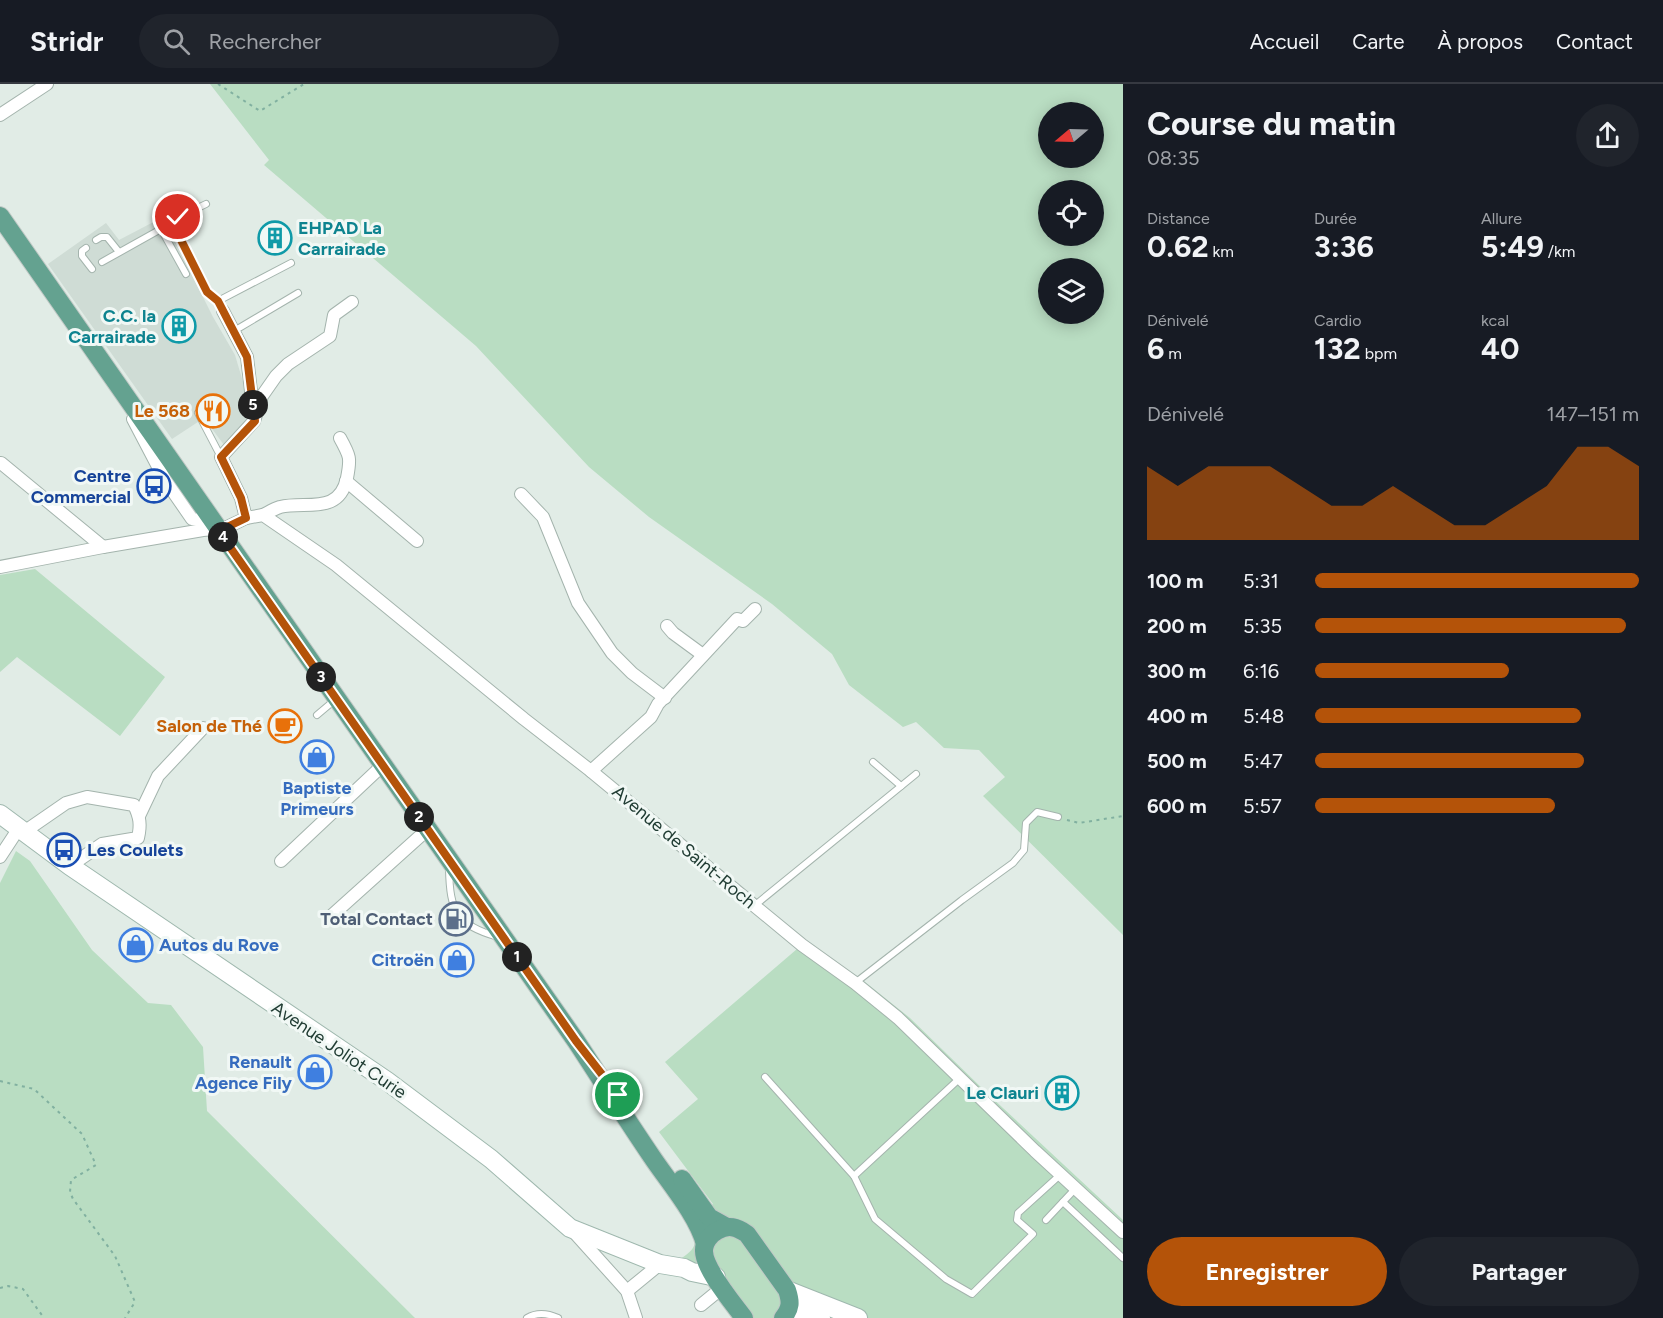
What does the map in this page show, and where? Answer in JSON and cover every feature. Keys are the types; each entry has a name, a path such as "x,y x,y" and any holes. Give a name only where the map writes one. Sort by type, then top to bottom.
{"main road":[{"path":"0,216 576,1041 681,1198 703,1236 705,1258 744,1318"},
{"path":"576,1041 709,1217 747,1234 787,1290 790,1300 786,1314"},
{"path":"704,1247 711,1235 727,1227"}],"street":[{"path":"0,115 47,84"},
{"path":"246,518 241,498 221,457 255,421 262,396 276,376 288,364 330,336 334,315 352,302"},
{"path":"221,306 247,357 255,421"},
{"path":"0,567 203,530 215,525 225,528 279,507 324,504 333,501 340,496 346,481 350,455 340,438"},
{"path":"1,463 103,547"},
{"path":"346,481 417,541"},
{"path":"521,494 543,517 578,603 612,653 632,673 665,698"},
{"name":"Avenue de Saint-Roch","path":"263,515 336,565 802,945 855,983 898,1018 1060,1175 1123,1232"},
{"path":"591,771 651,717 658,704 737,619 743,621 755,609"},
{"path":"667,626 704,656"},
{"path":"139,816 158,776 203,728"},
{"path":"281,861 383,765"},
{"path":"0,857 21,830 66,803 87,796 134,805 139,816 138,838 102,844 70,866"},
{"name":"Avenue Joliot Curie","path":"0,814 70,866 387,1081 491,1159 570,1228 660,1264 684,1268 719,1282"},
{"path":"329,918 428,830"},
{"path":"570,1228 627,1291 636,1318"},
{"path":"684,1268 704,1247"},
{"path":"627,1291 660,1264"},
{"path":"701,1305 719,1282"},
{"path":"787,1290 858,1318"},
{"path":"786,1314 821,1318"}],"lane":[{"path":"206,204 178,217 174,223 207,292 221,306 291,263"},
{"path":"102,262 161,229 186,274"},
{"path":"96,240 107,237 119,252"},
{"path":"86,248 82,251 82,256 92,269"},
{"path":"234,331 298,293"},
{"path":"198,413 221,457"},
{"path":"317,715 337,699"},
{"path":"873,762 901,786"},
{"path":"754,906 916,774"},
{"path":"855,983 1014,863 1024,850 1026,823 1037,812 1058,817"},
{"path":"449,859 450,893 459,918 473,929 505,939"},
{"path":"765,1077 854,1176 875,1219 946,1280 972,1294 1033,1234 1017,1220 1018,1213 1060,1175"},
{"path":"854,1176 959,1078"},
{"path":"1046,1220 1076,1189"},
{"path":"1063,1202 1123,1258"},
{"path":"527,1318 533,1314 543,1313 558,1318"}],"path":[{"path":"218,84 260,111 304,84"},
{"path":"1058,817 1079,823 1123,816"},
{"path":"0,1081 34,1089 82,1134 96,1165 71,1180 70,1192 115,1256 135,1302 125,1318"},
{"path":"0,1288 8,1286 23,1289 44,1318"}],"shaded area":[{"path":"163,217 213,317 235,355 246,392 248,419 227,449 204,418 172,439 48,264 106,223 119,240"}],"green space":[{"path":"210,84 1123,84 1123,935 983,796 1005,777 979,750 944,748 916,722 903,727 849,685 832,654 772,604 649,517 589,467 476,346 264,165 269,160"},
{"path":"35,569 165,677 120,736 17,657 0,672 0,575"},
{"path":"16,851 30,861 92,950 148,1003 171,1005 203,1047 207,1111 415,1318 0,1318 0,883"},
{"path":"804,943 860,978 910,1018 1123,1220 1123,1318 735,1318 708,1282 680,1259 690,1251 695,1243 694,1235 687,1224 713,1204 659,1132 698,1099 665,1062"}],"place":[{"name":"EHPAD La Carrairade","path":"275,238"},
{"name":"C.C. la Carrairade","path":"179,326"},
{"name":"Le 568","path":"213,411"},
{"name":"Centre Commercial","path":"154,486"},
{"name":"Salon de Thé","path":"285,726"},
{"name":"Baptiste Primeurs","path":"317,757"},
{"name":"Les Coulets","path":"64,850"},
{"name":"Total Contact","path":"456,919"},
{"name":"Autos du Rove","path":"136,945"},
{"name":"Citroën","path":"457,960"},
{"name":"Renault Agence Fily","path":"315,1072"},
{"name":"Le Clauri","path":"1062,1093"}],"route":[{"path":"178,217 174,223 175,228 207,292 218,301 247,357 255,421 221,457 241,498 246,518 218,530 576,1041 618,1095"}]}
